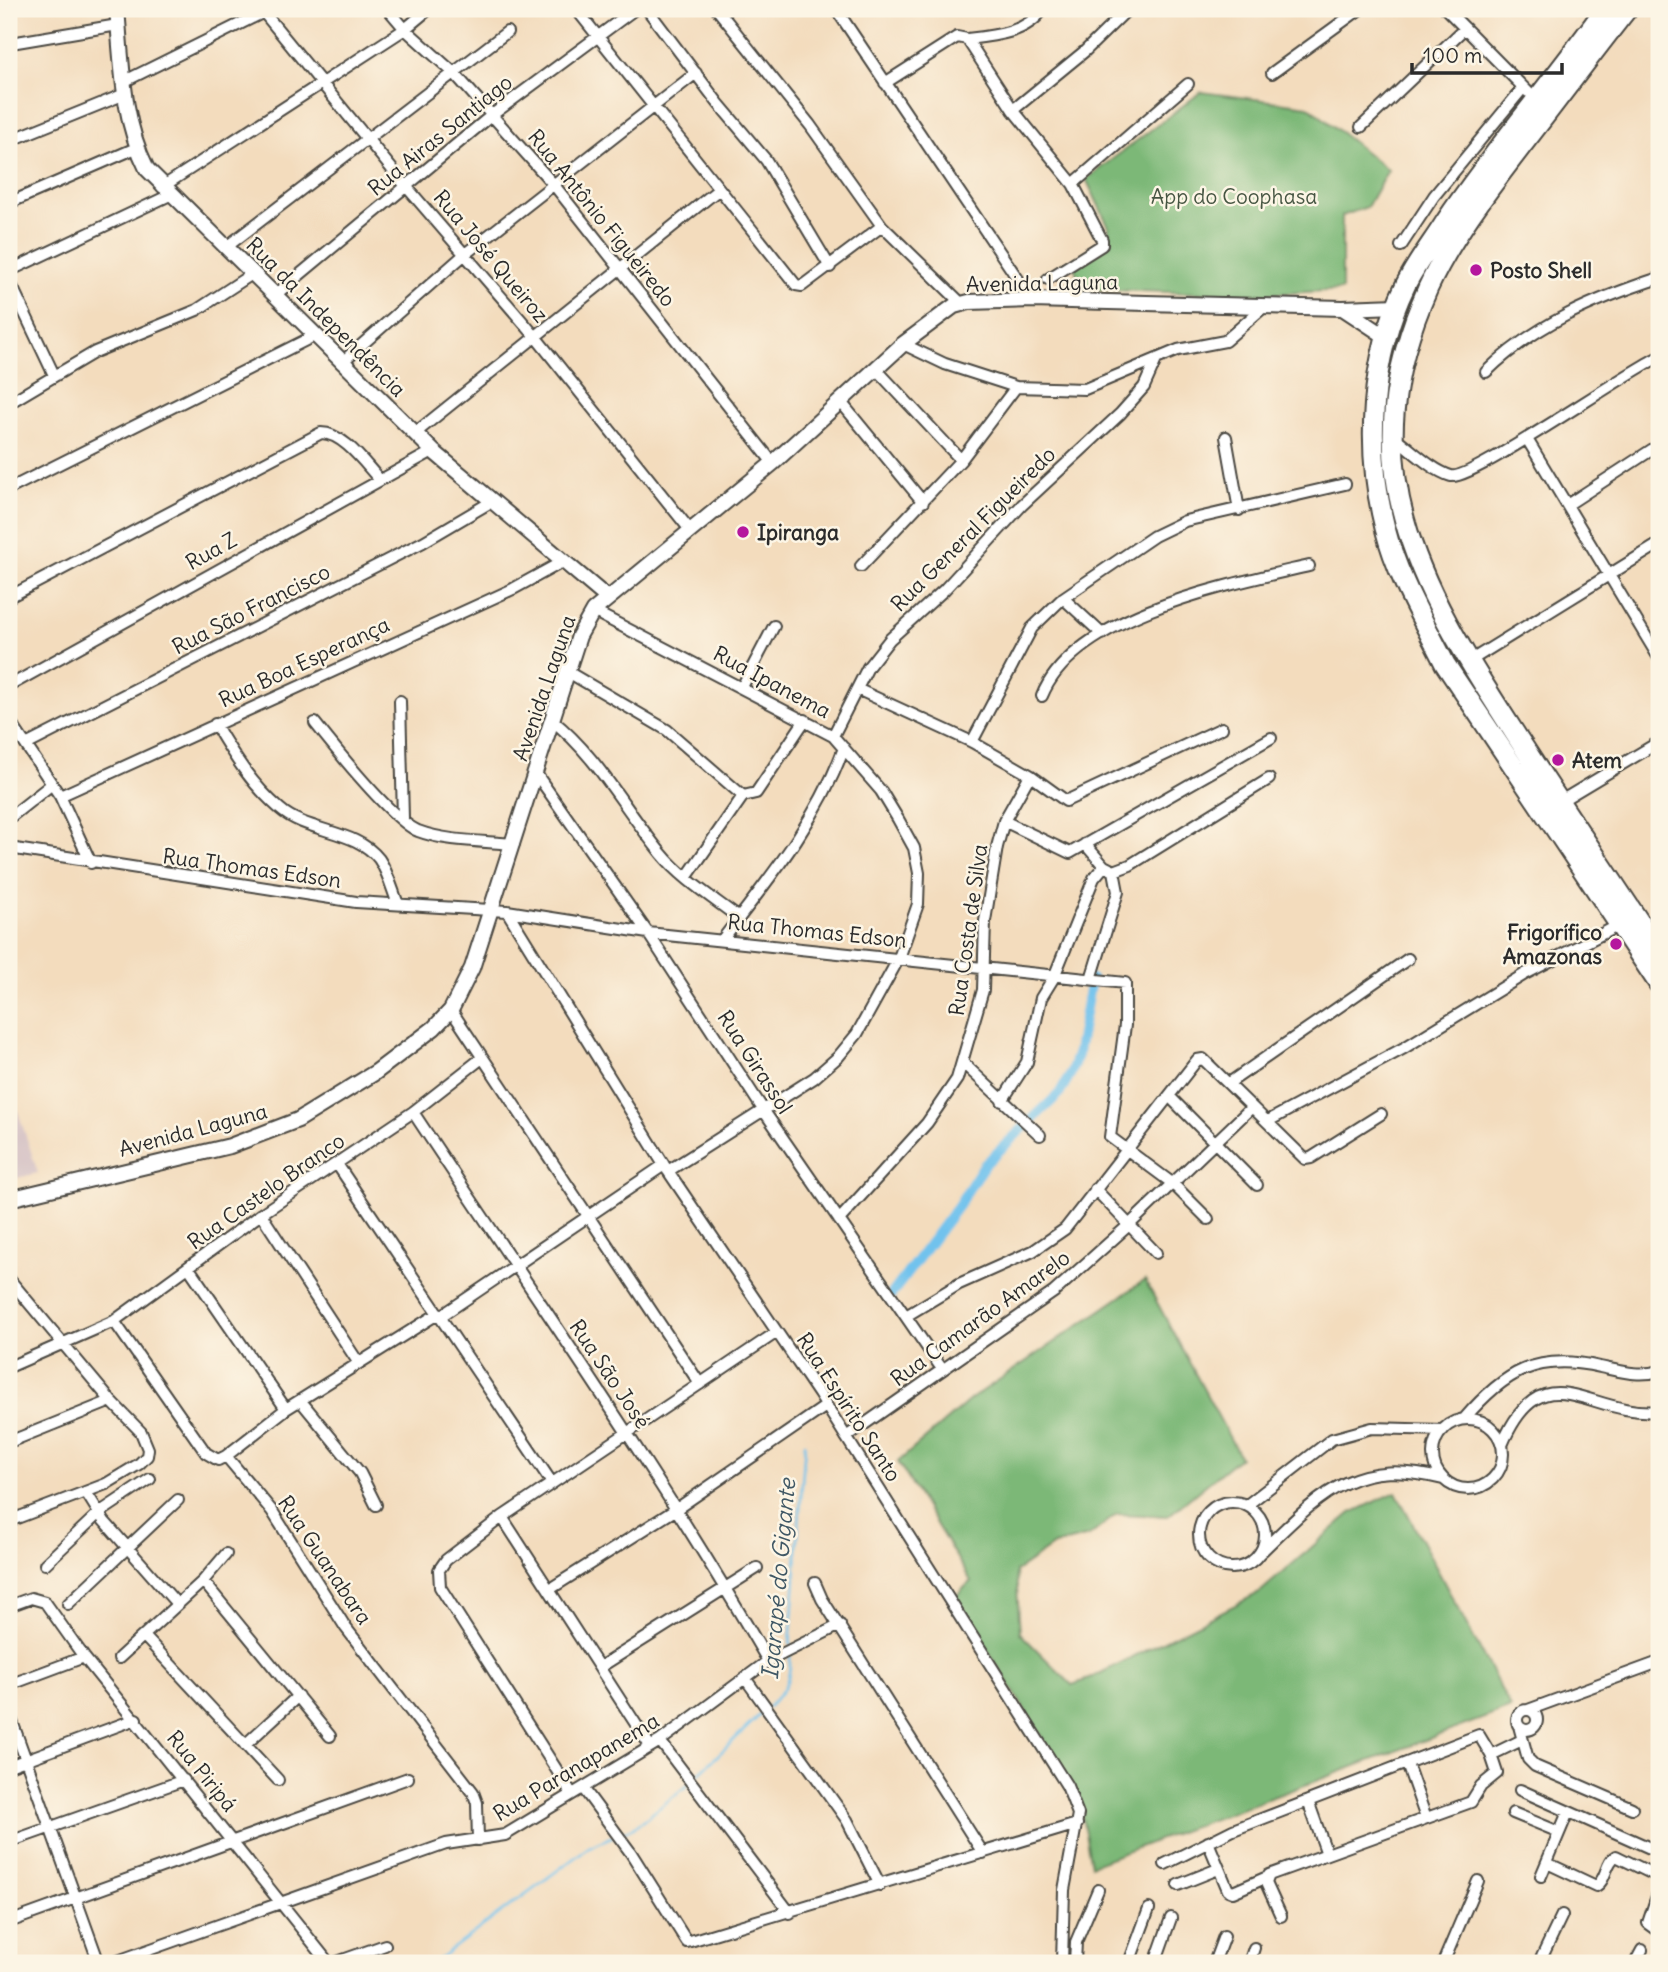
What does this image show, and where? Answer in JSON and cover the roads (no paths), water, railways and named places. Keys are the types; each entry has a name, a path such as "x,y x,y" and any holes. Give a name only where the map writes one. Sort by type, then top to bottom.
{"highway":[{"path":"1605,9 1530,94 1416,267 1397,306 1388,338 1376,389 1372,435 1376,482 1385,530 1403,578 1446,664 1659,984"},
{"path":"1627,9 1483,197 1429,287 1401,365 1391,434 1402,522 1413,555 1446,624 1468,662 1659,952"}],"main road":[{"name":"Rua da Independência","path":"117,9 124,88 136,148 147,169 166,191 433,451 606,597"},
{"name":"Avenida Laguna","path":"9,1199 230,1146 298,1121 376,1072 413,1045 451,1010 463,990 499,910 514,844 552,720 579,636 593,611 606,597 773,463 903,344 944,311 962,303 1032,300 1343,308 1397,306"},
{"path":"1343,308 1388,338"}],"street":[{"name":"Rua Antônio Figueiredo","path":"388,9 405,29 455,74 554,185 773,463"},
{"path":"9,271 166,191 405,29 429,9"},
{"path":"576,9 796,285 802,286 830,267 882,226"},
{"name":"Rua Airas Santiago","path":"274,296 492,115 635,9"},
{"path":"647,9 783,184 830,267"},
{"path":"717,9 810,125 882,226 962,303"},
{"path":"836,9 1032,300"},
{"path":"885,83 957,37 967,39 1020,29 1034,20 1043,9"},
{"path":"1013,110 1085,51 1128,9"},
{"path":"1272,73 1360,9"},
{"path":"1401,246 1434,196 1530,94 1446,9"},
{"path":"9,141 124,88 265,10"},
{"name":"Rua José Queiroz","path":"265,10 405,186 534,335 690,530"},
{"path":"11,43 118,25"},
{"path":"1361,127 1465,28"},
{"path":"225,248 366,137 455,74 507,32"},
{"path":"967,39 1013,110 1073,184 1096,223 1102,245 1048,279"},
{"path":"341,363 466,254 696,73"},
{"path":"1073,184 1188,84"},
{"path":"9,203 136,148"},
{"path":"414,433 718,190"},
{"path":"9,403 95,352 197,310 252,274"},
{"path":"1486,372 1507,351 1541,327 1590,304 1659,278"},
{"path":"9,280 54,375"},
{"path":"903,344 945,364 1016,387 1086,389 1178,350 1225,341 1265,306"},
{"path":"9,489 314,336"},
{"path":"1391,434 1451,476 1464,475 1527,439 1633,369 1659,357"},
{"name":"Rua General Figueiredo","path":"833,736 868,667 890,639 944,590 1022,505 1120,414 1144,387 1156,360"},
{"path":"876,369 961,460"},
{"path":"861,566 961,460 1016,387"},
{"path":"840,401 923,502"},
{"path":"9,597 321,433 340,439 380,480"},
{"path":"1226,438 1239,510"},
{"path":"1527,439 1659,659"},
{"path":"1567,505 1659,445"},
{"name":"Rua Z","path":"9,686 433,451"},
{"path":"972,742 1032,628 1063,598 1166,529 1185,521 1345,484"},
{"name":"Rua São Francisco","path":"26,745 423,542 491,502"},
{"path":"1468,662 1609,578 1659,544"},
{"name":"Rua Boa Esperança","path":"60,796 513,589 564,561"},
{"path":"1042,695 1049,678 1067,659 1102,634 1152,611 1194,596 1309,566"},
{"path":"1063,598 1102,634"},
{"name":"Rua Ipanema","path":"226,1456 286,1409 358,1362 440,1315 589,1214 764,1111 838,1058 857,1034 899,958 918,904 919,873 914,848 881,791 844,748 833,736 805,720 593,611"},
{"path":"742,687 774,626"},
{"path":"568,672 667,730 743,796"},
{"path":"857,690 972,742 1069,801 1138,765 1222,729"},
{"path":"400,701 402,818"},
{"path":"9,720 60,796 91,863"},
{"path":"552,720 575,739 597,764 662,855 686,878 739,918"},
{"path":"686,878 743,796 755,793 805,720"},
{"path":"315,723 342,758 416,830 437,836 514,844"},
{"path":"215,724 237,761 280,810 302,823 368,849 379,859 398,904"},
{"path":"1004,821 1063,853 1070,853 1271,738"},
{"path":"1559,802 1659,742"},
{"path":"722,940 796,842 822,800 844,748"},
{"name":"Rua Girassol","path":"537,775 648,933 764,1111 942,1369"},
{"name":"Rua Costa de Silva","path":"839,1220 928,1123 944,1101 963,1063 977,1017 985,921 997,847 1004,821 1030,775"},
{"path":"1002,1101 1027,1062 1041,998 1054,977 1094,878 1109,869 1130,865 1269,779"},
{"path":"9,818 52,784"},
{"path":"1085,844 1109,869 1118,892 1091,979"},
{"name":"Rua Thomas Edson","path":"9,848 91,863 356,902 499,910 648,933 1125,983 1122,1058 1110,1133 1114,1143 1126,1149"},
{"name":"Rua Espírito Santo","path":"499,910 666,1168 826,1406 1067,1786 1078,1814 1063,1891 1062,1962"},
{"path":"1268,1121 1404,1048 1525,974 1619,925"},
{"path":"1228,1083 1408,959"},
{"path":"451,1010 700,1384"},
{"name":"Rua Castelo Branco","path":"9,1367 114,1321 261,1214 413,1112 482,1058"},
{"path":"906,1317 968,1280 1051,1240 1077,1215 1197,1060 1203,1059 1305,1159 1311,1158 1381,1114"},
{"path":"963,1063 1040,1135"},
{"path":"1168,1096 1257,1185"},
{"name":"Rua Camarão Amarelo","path":"846,1437 1054,1292 1129,1225 1252,1107"},
{"name":"Rua São José","path":"413,1112 627,1432 725,1587 768,1661"},
{"path":"1126,1149 1172,1183 1208,1219"},
{"path":"337,1164 552,1483"},
{"path":"1095,1189 1156,1253"},
{"path":"261,1214 358,1362"},
{"path":"189,1268 286,1409"},
{"path":"9,1279 13,1291 64,1344 111,1401 141,1432 148,1449 147,1456 122,1475 86,1492 9,1521"},
{"name":"Rua Guanabara","path":"114,1321 206,1453 212,1459 226,1456 272,1511 346,1628 473,1791 477,1803 478,1840"},
{"path":"572,1794 440,1587 439,1570 446,1560 502,1517 777,1332"},
{"path":"1247,1505 1332,1439 1372,1428 1443,1430 1464,1419 1499,1383 1515,1371 1540,1363 1587,1363 1648,1374 1659,1371"},
{"path":"1260,1553 1265,1532 1263,1521 1247,1505 1226,1502 1206,1513 1199,1534 1201,1547 1213,1563 1234,1568 1253,1561 1306,1508 1333,1489 1364,1474 1393,1470 1443,1479 1461,1489 1481,1487 1490,1482 1502,1465 1502,1445 1512,1422 1523,1407 1546,1393 1571,1394 1633,1411 1659,1411"},
{"path":"300,1400 360,1473 376,1505"},
{"path":"9,1442 111,1401"},
{"path":"550,1589 675,1510 826,1406"},
{"path":"1464,1419 1489,1426 1502,1445"},
{"path":"1443,1430 1433,1451 1437,1470 1443,1479"},
{"path":"45,1564 99,1513 150,1479"},
{"path":"86,1492 99,1513 177,1604"},
{"path":"68,1604 126,1546 178,1500"},
{"path":"502,1517 600,1667 655,1744 698,1793 790,1913"},
{"path":"119,1658 203,1581 226,1554"},
{"path":"600,1667 757,1568"},
{"path":"203,1581 330,1736"},
{"path":"815,1583 983,1853"},
{"name":"Rua Piripá","path":"9,1606 31,1598 45,1602 83,1657 136,1718 329,1963"},
{"name":"Rua Paranapanema","path":"112,1963 446,1844 490,1840 520,1828 655,1744 768,1661 839,1625"},
{"path":"144,1636 278,1780"},
{"path":"9,1685 83,1657"},
{"path":"1632,1808 1535,1766 1528,1759 1518,1715 1659,1662"},
{"path":"745,1678 847,1820 880,1885"},
{"path":"245,1745 298,1696"},
{"path":"1519,1726 1525,1730 1535,1726 1553,1701"},
{"path":"1528,1710 1536,1716 1528,1759"},
{"path":"9,1713 99,1963"},
{"path":"9,1766 136,1718"},
{"path":"1165,1864 1208,1842 1479,1735 1491,1755 1497,1773 1481,1786 1475,1799 1233,1892 1223,1886 1208,1842"},
{"path":"1491,1755 1522,1740"},
{"path":"1406,1764 1426,1818"},
{"path":"9,1922 408,1778"},
{"path":"9,1842 184,1780"},
{"path":"583,1788 623,1842 687,1942 1077,1824"},
{"path":"1520,1790 1659,1852"},
{"path":"1308,1801 1327,1854"},
{"path":"1541,1876 1569,1812"},
{"path":"1513,1813 1559,1832"},
{"path":"1547,1863 1596,1886 1616,1856 1659,1877"},
{"path":"1178,1885 1218,1869"},
{"path":"1265,1878 1281,1916"},
{"path":"1443,1963 1478,1881"},
{"path":"1075,1963 1076,1942 1098,1890"},
{"path":"1659,1890 1648,1915 1648,1923 1659,1931"},
{"path":"1129,1963 1150,1909"},
{"path":"1539,1963 1562,1915"},
{"path":"1155,1963 1171,1918"},
{"path":"1214,1963 1224,1936"},
{"path":"334,1963 385,1945"},
{"path":"1249,1963 1254,1948"},
{"path":"1635,1963 1642,1950"}],"waterway":[{"path":"891,1295 957,1207 984,1165 1059,1094 1070,1075 1078,1052 1091,979"},
{"name":"Igarapé do Gigante","path":"790,1645 805,1443"},
{"name":"Igarapé do Gigante","path":"768,1707 786,1684 790,1655"},
{"name":"Igarapé do Gigante","path":"692,1780 763,1712"},
{"name":"Igarapé do Gigante","path":"620,1834 635,1827 688,1785"},
{"name":"Igarapé do Gigante","path":"433,1963 589,1847 613,1836"}],"place":[{"name":"Posto Shell","path":"1476,270"},
{"name":"Ipiranga","path":"743,532"},
{"name":"Atem","path":"1558,760"},
{"name":"Frigorífico Amazonas","path":"1616,944"}],"park label":[{"name":"App do Coophasa","path":"1234,196"}]}
